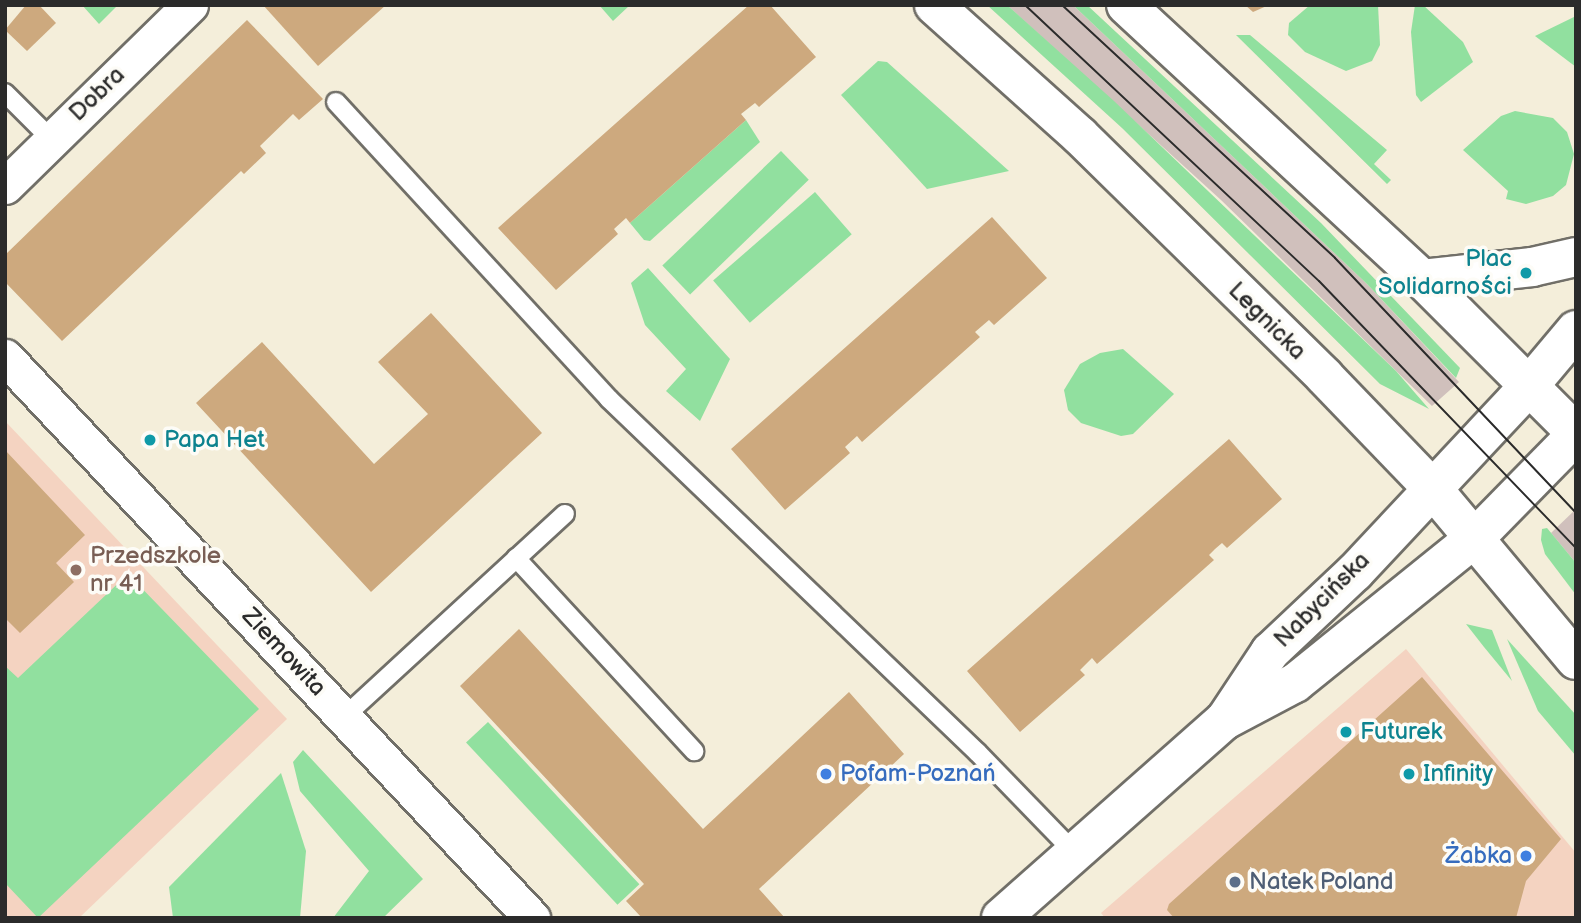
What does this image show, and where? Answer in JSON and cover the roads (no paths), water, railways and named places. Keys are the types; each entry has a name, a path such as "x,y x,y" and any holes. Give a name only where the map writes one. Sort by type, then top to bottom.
{"main road":[{"name":"Legnicka","path":"934,5 1079,135 1432,488 1576,660"},
{"path":"1126,5 1422,279 1576,434"},
{"path":"1422,279 1532,267 1576,257"},
{"name":"Nabycińska","path":"1225,720 1270,652 1354,572 1529,386 1576,330"},
{"name":"Nabycińska","path":"1001,918 1225,720 1295,683 1475,538 1576,434"}],"street":[{"name":"Dobra","path":"5,186 190,5"},
{"name":"Ziemowita","path":"5,357 532,918"}],"lane":[{"path":"5,93 51,139"},
{"path":"336,102 609,399 969,744 1075,853"},
{"path":"344,717 565,514"},
{"path":"516,558 694,751"}],"tram line":[{"path":"1025,5 1319,281 1576,548"},
{"path":"1062,5 1335,258 1576,513"}],"place":[{"name":"Plac Solidarności","path":"1526,273"},
{"name":"Papa Het","path":"150,440"},
{"name":"Przedszkole nr 41","path":"76,570"},
{"name":"Futurek","path":"1346,732"},
{"name":"Pofam-Poznań","path":"826,774"},
{"name":"Infinity","path":"1409,774"},
{"name":"Żabka","path":"1526,856"},
{"name":"Natek Poland","path":"1235,882"}]}
